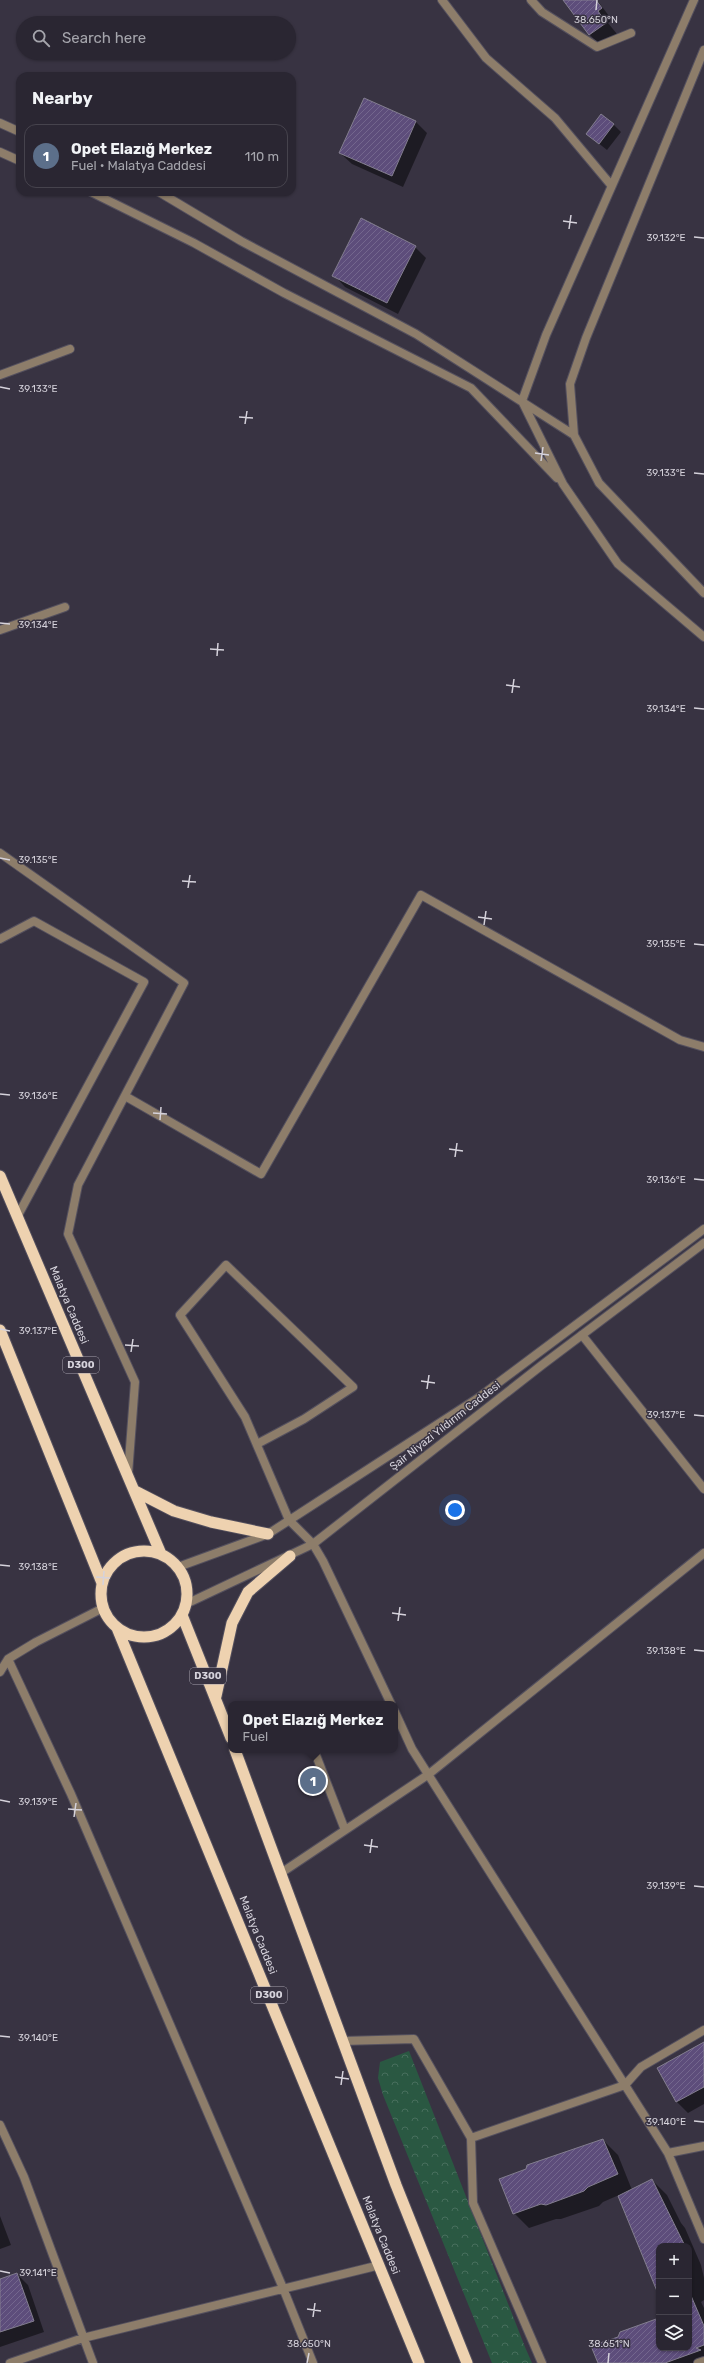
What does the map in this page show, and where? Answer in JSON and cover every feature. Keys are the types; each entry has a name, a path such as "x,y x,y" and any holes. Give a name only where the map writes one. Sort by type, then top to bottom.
{"highway":[{"name":"Malatya Caddesi","path":"0,1176 161,1554"},
{"path":"0,1330 3,1347 102,1583"},
{"path":"135,1491 174,1511 211,1522 268,1534"},
{"path":"147,1551 161,1554 178,1567 186,1584 186,1604 182,1615 164,1633 153,1637 134,1636 117,1628 109,1619 103,1608 101,1596 102,1583 109,1570 119,1559 132,1553 147,1551"},
{"path":"216,1696 232,1624 248,1592 290,1556"},
{"name":"D300","path":"182,1615 228,1724"},
{"name":"Malatya Caddesi","path":"117,1628 380,2264 419,2363"},
{"path":"236,1753 342,2041 467,2363"}],"street":[{"path":"442,0 486,58 555,118 611,185"},
{"path":"531,0 542,12 597,47 632,33"},
{"path":"694,0 546,335 522,401 563,484 618,564 704,637"},
{"path":"704,50 586,338 570,384 574,435 599,482 704,593"},
{"path":"0,123 16,130"},
{"path":"0,152 16,159"},
{"path":"99,196 194,243 284,293 470,388 563,484"},
{"path":"166,196 241,241 416,334 574,435"},
{"path":"0,375 70,349"},
{"path":"0,630 65,607"},
{"path":"0,853 184,983 78,1185 68,1234 135,1382 128,1474"},
{"path":"125,1096 261,1174 421,895 680,1040 704,1047"},
{"path":"0,938 34,921 144,982 17,1217"},
{"path":"178,1567 268,1534 478,1398 704,1229"},
{"name":"Şair Niyazi Yıldırım Caddesi","path":"186,1604 313,1544 582,1335 704,1243"},
{"path":"257,1444 304,1419 353,1388 226,1265 180,1315 244,1417 289,1520 313,1544 323,1561 390,1701"},
{"path":"582,1335 704,1490"},
{"path":"281,1873 428,1774 704,1553"},
{"path":"0,1672 8,1659 36,1642 103,1608"},
{"path":"8,1659 71,1794 283,2288 313,2363"},
{"path":"398,1719 412,1749 668,2153 704,2239"},
{"path":"315,1753 345,1830"},
{"path":"471,2138 625,2084 641,2067 704,2030"},
{"path":"342,2041 414,2039 471,2138 473,2203 542,2363"},
{"path":"0,2125 24,2177 93,2363"},
{"path":"668,2153 704,2146"},
{"path":"10,2363 83,2338 380,2264"},
{"path":"698,2363 704,2361"}],"green space":[{"path":"409,2051 532,2363 492,2363 383,2095 378,2078 380,2062"}],"building":[{"path":"563,0 596,0 602,8 598,11 606,23 589,35"},
{"path":"364,98 416,121 392,176 339,153"},
{"path":"601,114 614,124 599,144 586,134"},
{"path":"361,218 416,246 387,303 332,276"},
{"path":"704,2042 704,2087 676,2102 657,2068"},
{"path":"603,2139 618,2174 588,2187 584,2191 546,2205 541,2204 513,2214 499,2179 526,2169 527,2165"},
{"path":"652,2179 684,2243 656,2243 656,2289 618,2196"},
{"path":"17,2273 34,2321 0,2332 0,2279"},
{"path":"692,2298 704,2326 704,2345 696,2348 701,2350 665,2363 598,2363 591,2346 618,2337 620,2332 656,2319 656,2351 692,2351"}],"place":[{"name":"Opet Elazığ Merkez","path":"313,1781"}]}
